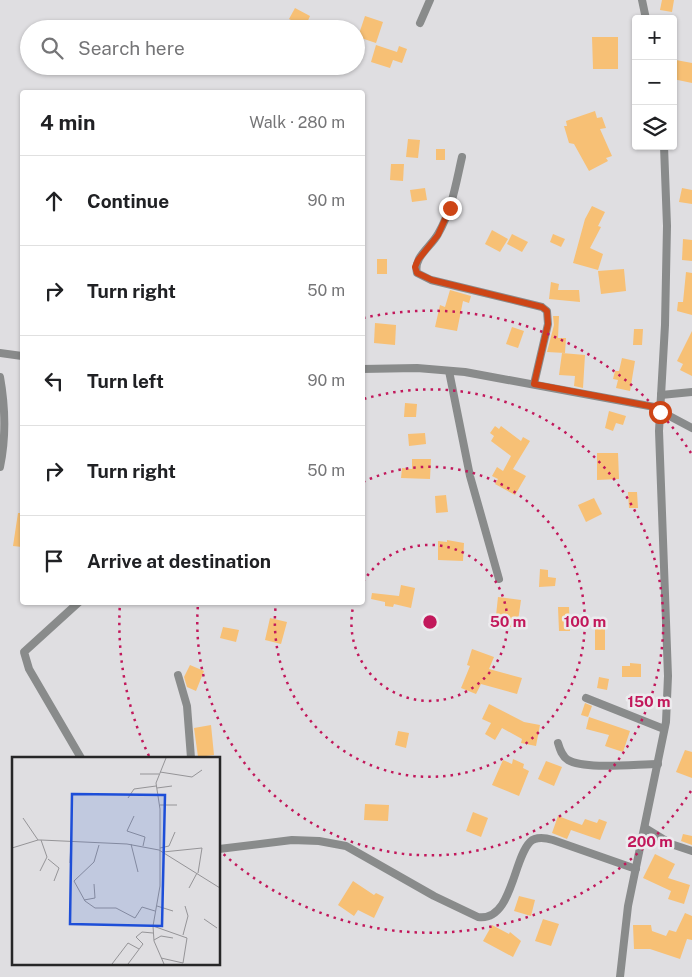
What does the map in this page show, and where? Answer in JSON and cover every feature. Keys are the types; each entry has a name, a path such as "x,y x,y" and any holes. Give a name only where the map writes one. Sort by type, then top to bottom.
{"street":[{"path":"420,23 430,0"},
{"path":"642,0 645,15"},
{"path":"620,977 628,906 664,729 668,676 668,626 663,532 660,410 667,226 664,150"},
{"path":"462,157 450,208 438,235 418,260 415,267 417,273 432,280 542,307 547,311 548,324 534,384"},
{"path":"0,353 20,356"},
{"path":"365,369 417,368 449,370 534,384 660,410 691,427"},
{"path":"449,370 470,476 499,578"},
{"path":"0,376 3,452 0,467"},
{"path":"661,395 692,392"},
{"path":"76,605 24,652 29,669 80,757"},
{"path":"178,675 188,706 191,757"},
{"path":"586,698 664,729"},
{"path":"558,744 562,754 568,760 579,763 658,764"},
{"path":"645,828 670,844 692,851"},
{"path":"220,849 292,840 319,841 346,846 434,896 478,917 485,918 492,916 497,910 509,891 526,849 531,841 535,839 553,840 636,869"}],"building":[{"path":"662,0 674,0 672,12 660,10"},
{"path":"295,8 310,16 308,20 289,19"},
{"path":"365,16 383,22 376,43 365,39"},
{"path":"592,37 618,37 618,69 593,69"},
{"path":"376,45 397,52 399,46 407,49 402,63 393,60 390,68 371,62"},
{"path":"677,60 692,63 692,83 677,80"},
{"path":"595,111 597,118 602,117 606,128 600,129 612,156 606,158 608,161 589,171 574,144 569,143 564,126 567,126 566,121"},
{"path":"408,139 420,140 418,158 406,157"},
{"path":"436,149 445,149 445,160 436,160"},
{"path":"391,164 404,164 403,181 390,180"},
{"path":"425,188 427,200 412,202 410,190"},
{"path":"682,188 692,190 692,204 679,202"},
{"path":"592,206 605,212 598,226 601,227 590,248 603,254 598,270 573,263 585,219"},
{"path":"492,230 508,239 500,252 485,244"},
{"path":"512,234 528,242 522,252 507,244"},
{"path":"553,234 565,239 561,247 550,242"},
{"path":"683,239 692,240 692,261 682,260"},
{"path":"377,259 387,259 387,274 377,274"},
{"path":"624,269 626,291 601,294 598,271"},
{"path":"686,272 692,273 692,315 677,311 678,302 683,302"},
{"path":"551,282 559,284 558,290 579,290 580,302 549,299"},
{"path":"450,290 471,296 469,303 463,301 457,331 435,327 440,305 445,307"},
{"path":"553,316 559,316 558,338 566,338 565,353 547,352 554,325"},
{"path":"375,323 396,325 395,345 374,343"},
{"path":"512,327 524,331 518,348 506,344"},
{"path":"634,329 643,329 642,345 633,345"},
{"path":"692,331 692,376 680,370 683,364 677,361"},
{"path":"562,353 585,355 583,388 574,386 575,376 559,375"},
{"path":"622,358 635,361 630,391 616,388 618,380 613,379 615,371 619,371"},
{"path":"405,403 417,404 416,417 404,417"},
{"path":"609,411 626,416 623,425 616,423 613,431 605,428"},
{"path":"495,426 499,429 501,426 521,441 523,437 530,441 513,469 526,476 515,495 495,484 498,479 492,476 497,467 503,471 511,456 491,441 494,436 490,433"},
{"path":"425,433 426,444 409,446 408,434"},
{"path":"597,453 618,453 619,479 597,480"},
{"path":"412,459 431,459 430,479 401,478 402,468 412,469"},
{"path":"628,492 637,492 638,508 629,508"},
{"path":"446,495 448,512 436,513 435,496"},
{"path":"594,498 602,514 586,522 578,505"},
{"path":"18,513 20,513 20,547 13,546"},
{"path":"447,540 464,543 463,561 438,560 438,541 447,542"},
{"path":"540,569 548,570 548,577 556,578 555,586 539,587"},
{"path":"401,585 415,588 411,608 394,604 393,607 385,606 385,602 371,599 372,593 399,596"},
{"path":"498,597 521,600 517,628 495,625"},
{"path":"558,607 569,607 570,631 559,631"},
{"path":"270,618 287,622 281,644 265,640"},
{"path":"595,620 605,620 605,650 595,650"},
{"path":"223,627 239,630 236,642 220,638"},
{"path":"472,649 494,657 489,669 522,678 517,694 481,684 476,694 461,688 470,666 467,665"},
{"path":"630,663 641,664 641,677 622,677 622,666 630,666"},
{"path":"190,665 204,671 196,691 187,687 184,677"},
{"path":"599,677 609,679 607,690 597,688"},
{"path":"585,703 592,706 588,717 581,715"},
{"path":"489,704 524,722 540,725 536,746 521,743 522,739 502,728 495,740 485,734 491,723 482,719"},
{"path":"589,717 630,731 623,752 605,746 609,735 586,729"},
{"path":"211,725 214,755 198,757 194,728"},
{"path":"398,731 409,733 406,748 395,745"},
{"path":"685,750 692,752 692,778 676,772"},
{"path":"513,759 524,764 523,768 529,771 519,796 492,785 503,760 512,764"},
{"path":"546,761 562,767 554,786 538,779"},
{"path":"365,804 389,805 388,821 364,820"},
{"path":"473,812 488,818 481,837 466,831"},
{"path":"558,816 582,825 585,819 597,823 599,819 607,822 600,840 571,830 567,839 552,833"},
{"path":"683,834 692,836 692,845 681,841"},
{"path":"655,854 675,864 668,878 690,885 684,904 668,899 671,891 643,878"},
{"path":"353,881 374,895 376,893 384,897 374,918 358,910 354,916 338,905"},
{"path":"519,896 535,900 531,916 514,911"},
{"path":"685,913 692,916 692,940 687,939 680,959 650,949 634,949 633,925 651,925 652,931 666,936 669,930 676,932"},
{"path":"543,919 559,924 551,946 535,941"},
{"path":"492,925 509,934 510,932 521,941 513,957 483,941"}],"route":[{"path":"450,208 438,235 418,260 415,267 417,273 432,280 542,307 547,311 548,324 534,384 660,408 660,412"}]}
